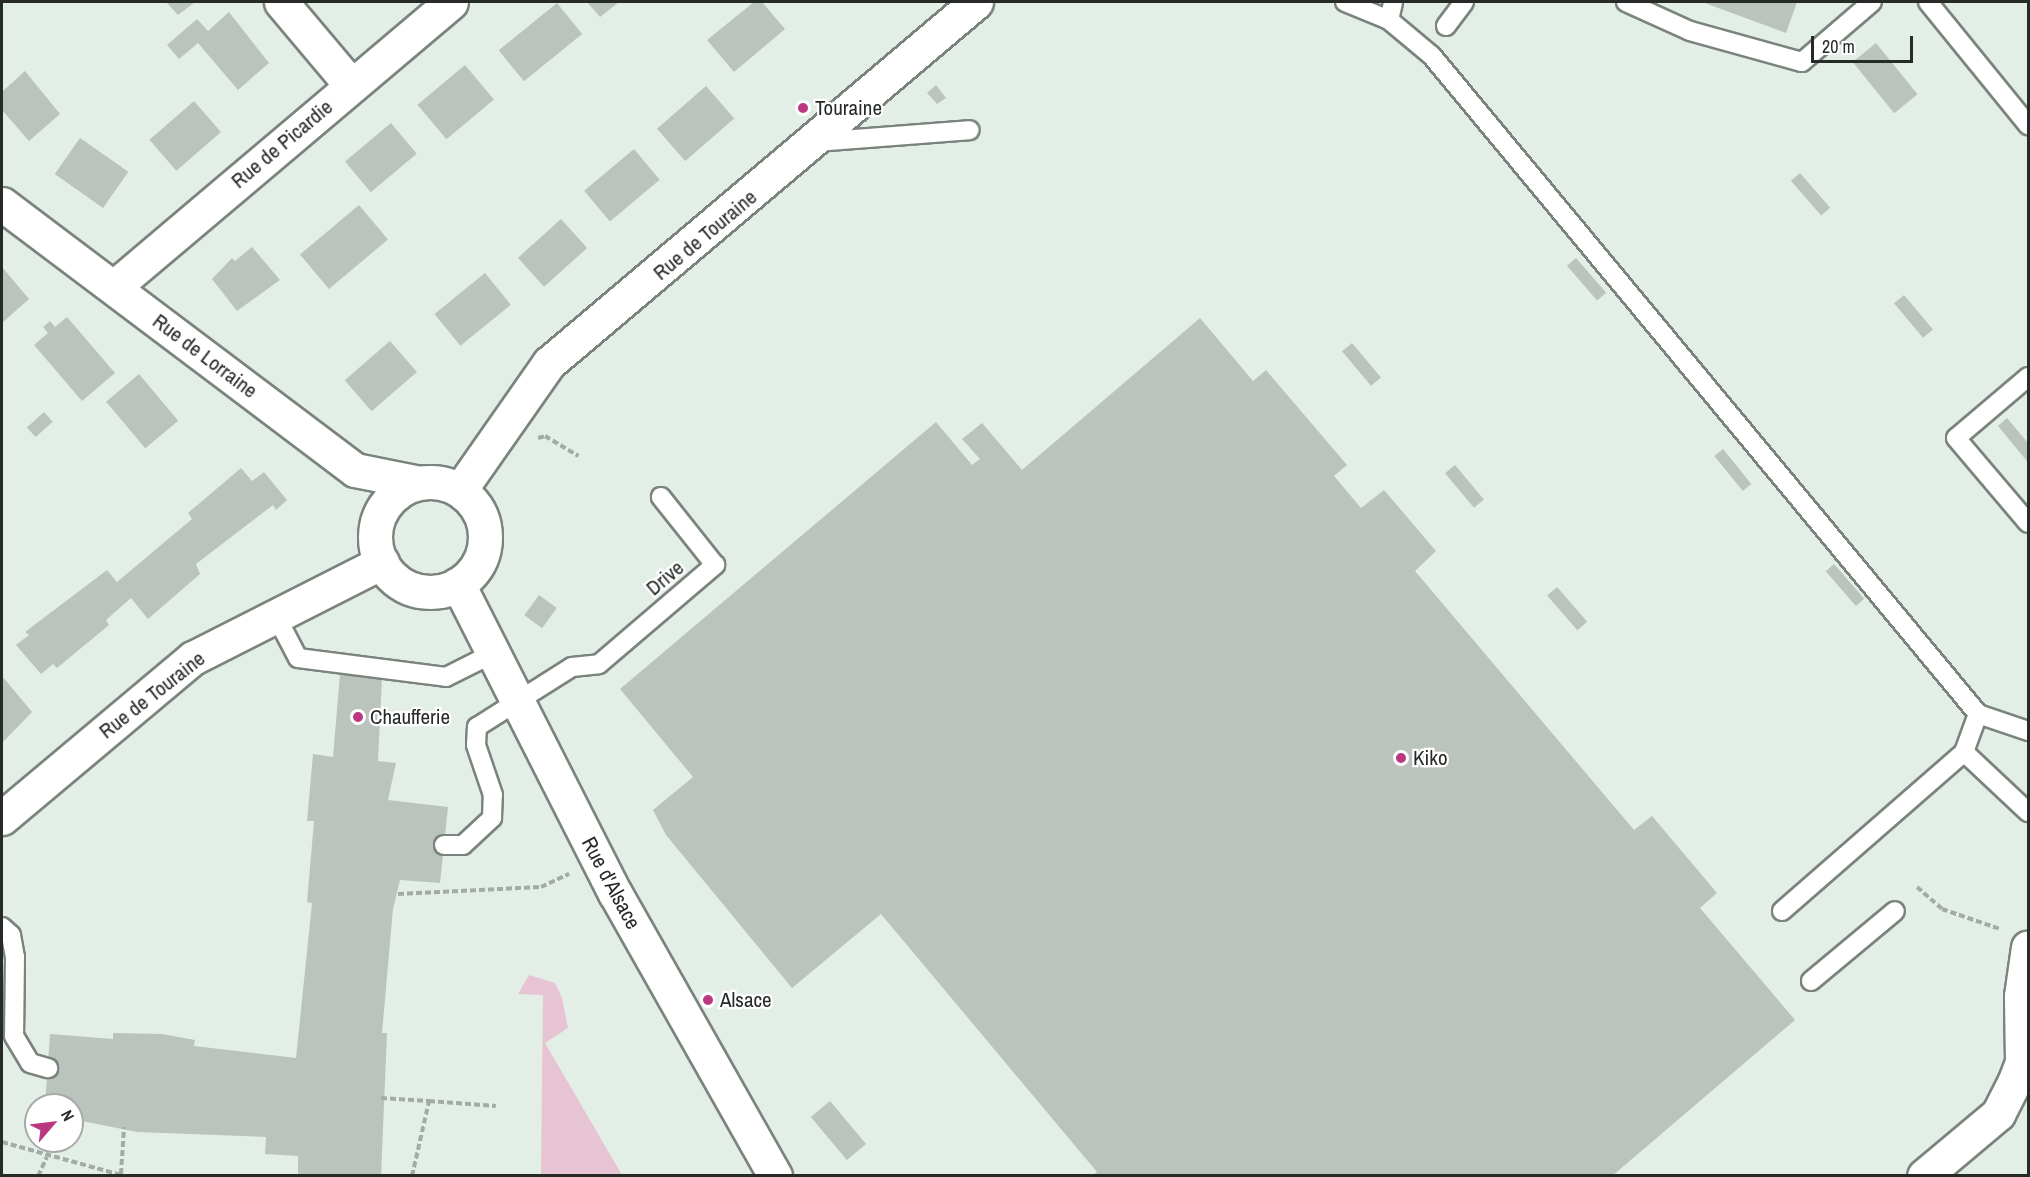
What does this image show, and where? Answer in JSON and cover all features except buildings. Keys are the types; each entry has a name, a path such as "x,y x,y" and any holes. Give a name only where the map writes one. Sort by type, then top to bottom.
{"street":[{"path":"281,2 351,85"},
{"name":"Rue de Picardie","path":"114,287 451,2"},
{"name":"Rue de Touraine","path":"460,490 549,363 815,142 976,2"},
{"name":"Rue de Lorraine","path":"2,204 355,470 420,483"},
{"path":"355,470 379,549 400,583 416,590 458,584 477,566 485,532 481,515 460,490 420,483 388,501 379,549"},
{"name":"Rue de Touraine","path":"2,818 193,658 276,616 379,549"},
{"name":"Rue d'Alsace","path":"458,584 599,861 775,1176"},
{"path":"1924,1176 1998,1114 2014,1083 2022,1062 2018,940"}],"lane":[{"path":"1345,2 1389,20 1432,56 1978,714 2028,731"},
{"path":"1389,20 1394,2"},
{"path":"1446,26 1464,2"},
{"path":"1626,2 1690,31 1802,62 1872,2"},
{"path":"1928,2 2028,125"},
{"path":"815,142 970,130"},
{"path":"2028,378 1956,438 2028,523"},
{"name":"Drive","path":"517,701 572,667 599,664 715,565 661,497"},
{"path":"276,616 298,658 446,677 492,654"},
{"path":"444,845 463,845 492,818 493,795 476,745 477,727 517,701"},
{"path":"1782,911 1964,752 1978,714"},
{"path":"1964,752 2007,786 2028,812"},
{"path":"1811,981 1894,911"},
{"path":"2,927 11,935 15,957 14,1036 30,1063 48,1068"}],"path":[{"path":"398,894 541,886 599,861"},
{"path":"1917,887 1942,909 2018,940"},
{"path":"381,1098 496,1106"},
{"path":"412,1176 429,1101"},
{"path":"2,1142 47,1157 122,1175 124,1127"},
{"path":"38,1176 47,1157"}],"shaded area":[{"path":"529,975 555,983 562,998 568,1028 545,1043 622,1175 541,1175 543,995 518,994"}],"place":[{"name":"Touraine","path":"803,108"},
{"name":"Chaufferie","path":"358,717"},
{"name":"Kiko","path":"1401,758"},
{"name":"Alsace","path":"708,1000"}]}
